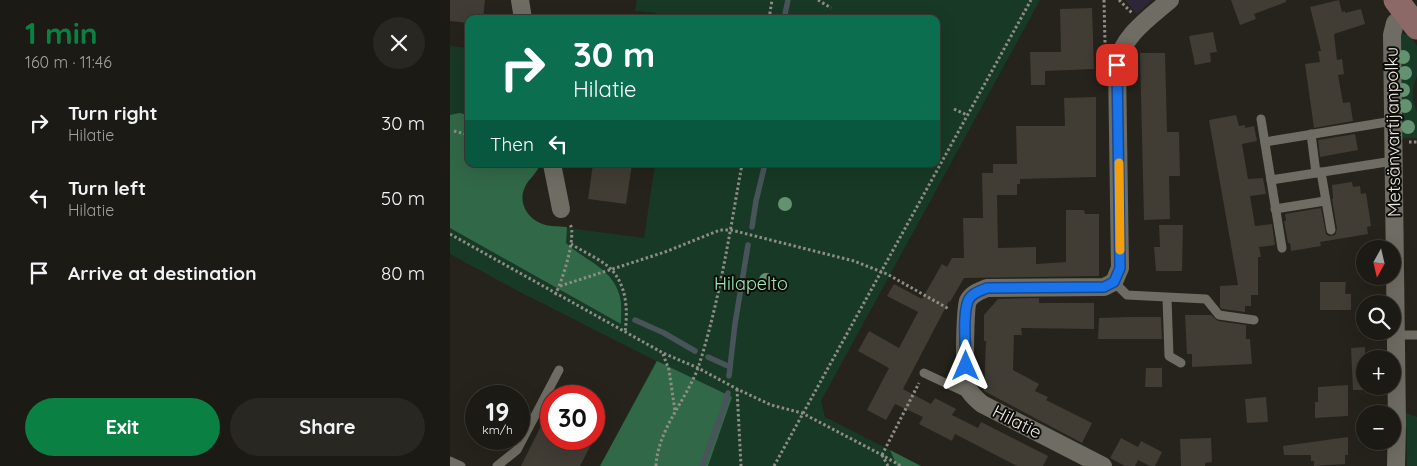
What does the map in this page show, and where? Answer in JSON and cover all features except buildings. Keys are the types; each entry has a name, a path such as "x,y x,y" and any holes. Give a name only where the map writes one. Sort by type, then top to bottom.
{"street":[{"path":"520,0 522,15"},
{"path":"971,395 966,383 966,317 968,301 974,294 987,288 1104,287 1114,282 1120,268 1117,65 1119,54 1126,41 1142,24 1170,0"},
{"name":"Metsänvartijanpolku","path":"1395,295 1392,35 1395,23 1406,13"},
{"path":"553,167 561,209"},
{"name":"Metsänvartijanpolku","path":"1395,340 1396,466"},
{"name":"Hilatie","path":"971,395 982,404 1103,466"}],"lane":[{"path":"1262,119 1282,248"},
{"path":"1265,142 1393,121"},
{"path":"1311,134 1325,201 1328,207 1331,230"},
{"path":"1271,180 1393,161"},
{"path":"1275,209 1325,201"},
{"path":"1114,282 1126,295 1206,299 1219,315 1254,320"},
{"path":"1167,298 1169,356 1181,363"},
{"path":"1401,335 1417,335"},
{"path":"497,466 517,450 559,370"},
{"path":"924,374 971,395"},
{"path":"450,461 461,466"}],"path":[{"path":"770,15 772,0"},
{"path":"818,0 832,8"},
{"path":"940,165 1031,0"},
{"path":"1104,0 1106,48"},
{"path":"954,108 967,115"},
{"path":"454,131 465,134"},
{"path":"656,466 657,453 669,422 698,368 718,294 742,167"},
{"path":"774,466 939,167"},
{"path":"555,294 560,286 571,244 572,228 561,209"},
{"path":"560,286 665,252 720,230 731,230 854,261 887,274 966,317"},
{"path":"450,234 663,354 698,368 771,405 802,413 882,454 901,466"},
{"path":"571,244 611,269 622,288 627,313 625,332"},
{"path":"663,354 669,370 675,412"},
{"path":"882,454 924,374"},
{"path":"737,389 741,466"},
{"path":"882,454 888,466"}],"shaded area":[{"path":"1125,0 1152,0 1137,14"}],"green space":[{"name":"Hilapelto","path":"637,0 1040,0 821,401 825,417 921,466 600,466 656,361 516,290 450,254 450,46 465,48 465,167 538,167 526,184 522,197 528,214 545,225 644,238 655,167 940,167 940,15 656,15 656,13 635,11"},
{"path":"1402,34 1410,35 1417,46 1417,76 1413,88 1413,101 1417,112 1417,138 1400,138 1400,37"},
{"path":"459,113 465,114 465,167 539,167 523,192 522,198 527,213 540,223 550,226 567,227 566,243 605,272 616,287 620,297 621,324 450,228 450,115"},
{"path":"657,361 732,397 708,466 600,466"},
{"path":"1406,413 1417,417 1417,466 1407,466"},
{"path":"890,450 921,466 897,466"}],"waterway":[{"path":"785,15 788,0"},
{"path":"752,227 764,167"},
{"path":"729,376 735,324 748,245"},
{"path":"635,320 664,333 695,351"},
{"path":"708,357 730,367"},
{"path":"702,466 728,393"}],"slow traffic":[{"path":"1119,163 1120,250"}],"route":[{"path":"966,366 966,317 968,301 974,294 987,288 1104,287 1114,282 1120,268 1117,65"}]}
